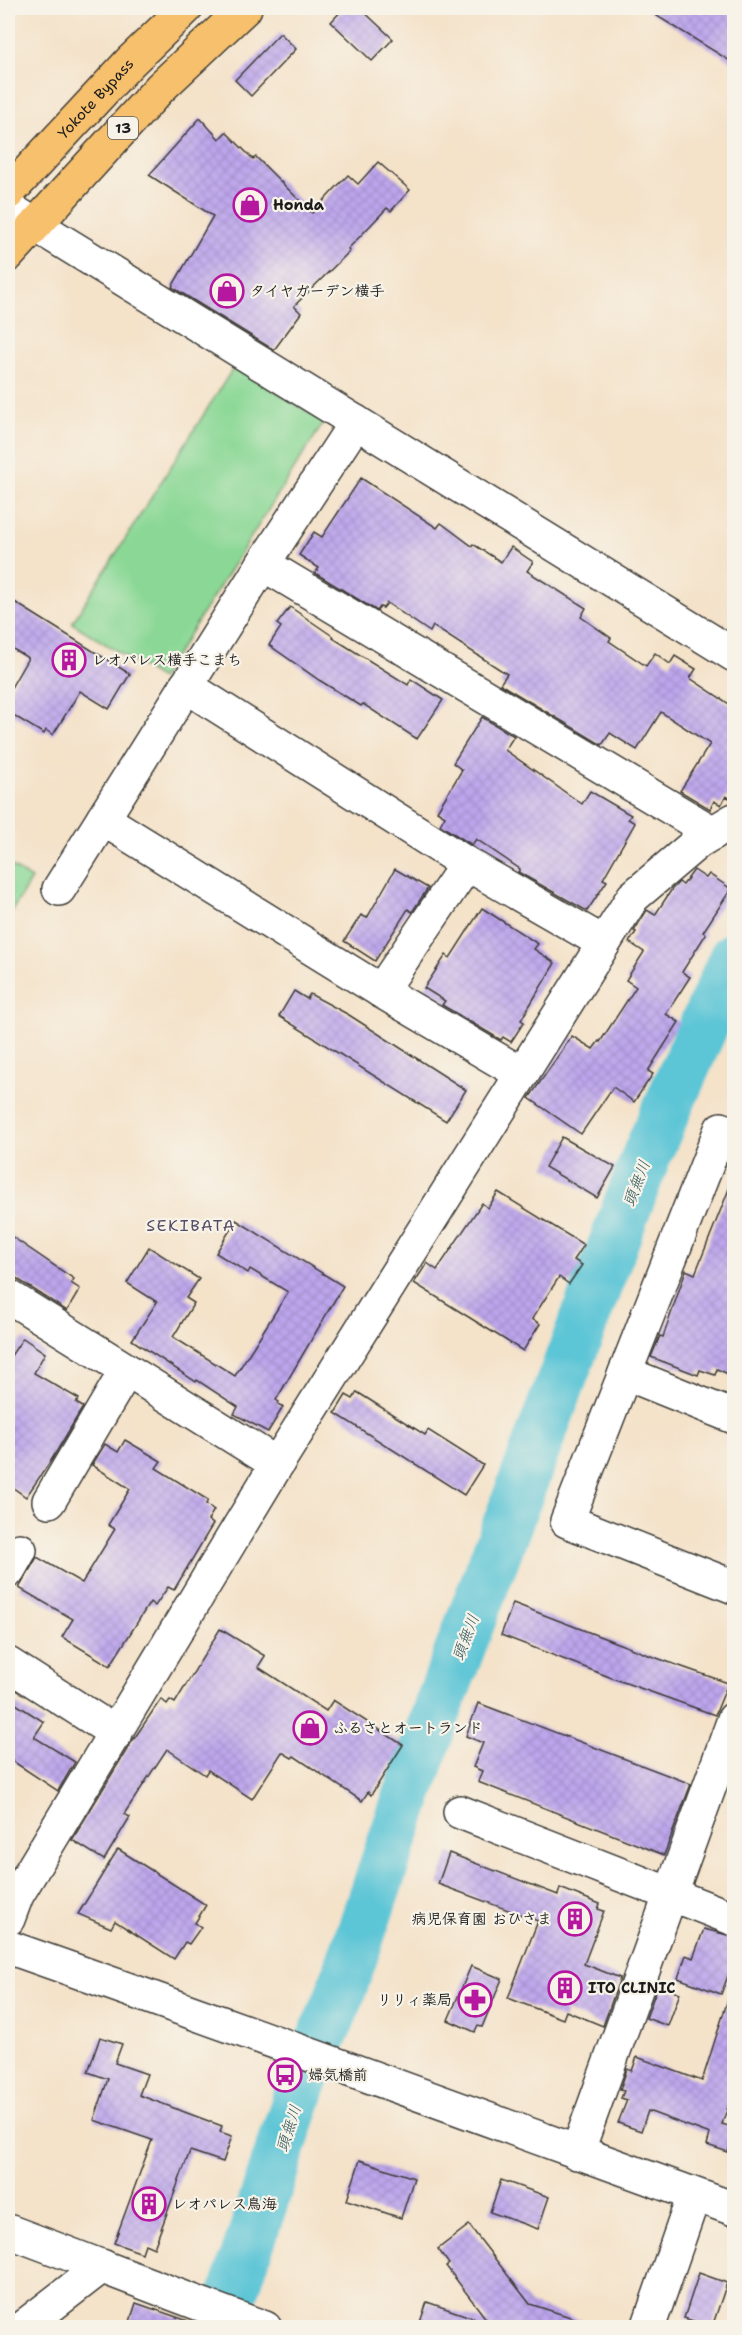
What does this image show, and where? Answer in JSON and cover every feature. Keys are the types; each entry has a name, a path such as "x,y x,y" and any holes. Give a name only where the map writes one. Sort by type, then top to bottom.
{"highway":[{"name":"Yokote Bypass","path":"8,193 130,62 186,8"},
{"name":"13","path":"8,255 21,216 245,8"}],"street":[{"path":"21,216 735,655"},
{"path":"59,889 263,564 356,422"},
{"path":"263,564 724,827"},
{"path":"186,686 467,864 604,943"},
{"path":"103,819 381,991 522,1074"},
{"path":"8,1919 17,1895 276,1464 633,897 699,841 724,827"},
{"path":"381,991 467,864"},
{"path":"735,1134 720,1129 567,1521 735,1587"},
{"path":"8,1296 276,1464"},
{"path":"49,1501 126,1371"},
{"path":"625,1373 735,1417"},
{"path":"8,1664 116,1733"},
{"path":"577,2153 735,1719"},
{"path":"460,1812 735,1919"},
{"path":"8,1947 295,2048 735,2209"},
{"path":"648,2328 694,2194"},
{"path":"8,2232 199,2305 265,2327"},
{"path":"22,2328 102,2266"}],"green space":[{"path":"235,365 324,422 161,679 72,623"},
{"path":"8,864 31,879 8,918"}],"building":[{"path":"344,8 360,8 393,39 372,61 331,22"},
{"path":"644,8 721,8 735,16 735,64"},
{"path":"280,33 296,49 251,96 235,80"},
{"path":"200,118 219,139 226,132 253,159 256,157 312,213 348,175 358,184 378,162 410,190 391,211 387,208 348,249 350,251 294,306 301,313 274,350 172,287 213,216 149,175"},
{"path":"361,478 437,528 441,523 472,546 473,544 501,562 511,547 533,562 527,571 586,608 581,617 611,638 609,641 646,666 655,653 670,664 675,656 696,669 690,678 735,708 735,801 726,796 721,805 714,801 710,809 680,791 710,744 661,712 637,750 610,733 602,745 500,684 507,674 433,626 430,632 387,603 377,611 315,573 319,568 299,555 314,532 322,537"},
{"name":"レオパレス横手こまち","path":"8,598 130,674 109,709 80,691 53,735 46,730 44,734 8,712 8,693 28,658 8,646"},
{"path":"290,607 333,638 408,685 411,679 443,700 417,739 363,704 361,706 319,680 269,645 281,627 277,624"},
{"path":"482,717 514,736 505,750 582,804 590,791 631,815 628,819 635,823 603,879 607,881 587,911 518,872 520,869 476,839 472,845 440,825 445,816 437,811 462,770 453,763"},
{"path":"395,869 428,888 412,912 408,909 375,961 344,941 361,915 367,918"},
{"path":"694,870 706,878 709,874 731,889 703,932 706,934 682,972 690,977 666,1014 679,1022 648,1071 653,1074 634,1102 613,1087 581,1134 529,1098 572,1036 593,1049 600,1042 636,987 626,980 644,952 629,942 636,932 634,931 647,910 655,915 672,889 679,882 683,885"},
{"path":"482,908 538,944 534,949 555,963 521,1020 524,1022 511,1042 503,1037 501,1040 442,1005 445,1001 424,988 446,955 450,958"},
{"path":"294,991 307,999 310,994 349,1015 466,1090 446,1121 279,1016"},
{"path":"562,1137 615,1167 597,1198 545,1167"},
{"path":"733,1179 735,1377 717,1369 715,1375 700,1370 698,1375 651,1357 660,1336 663,1337 686,1270 695,1274"},
{"path":"498,1192 584,1245 574,1260 582,1265 569,1284 559,1277 532,1319 540,1324 523,1351 414,1283 427,1263 437,1270 482,1203 488,1208"},
{"path":"236,1220 343,1286 276,1400 283,1407 268,1432 234,1414 238,1407 132,1340 157,1302 127,1283 149,1247 199,1279 186,1298 194,1303 173,1337 235,1376 288,1292 250,1269 248,1273 216,1253"},
{"path":"8,1234 74,1279 71,1283 80,1289 67,1311 8,1273"},
{"path":"23,1338 45,1353 34,1373 79,1399 76,1403 83,1407 26,1497 8,1484 8,1360"},
{"path":"357,1392 425,1435 428,1430 483,1465 464,1495 335,1413 346,1395 353,1399"},
{"path":"125,1440 161,1461 156,1468 208,1500 206,1504 214,1510 208,1520 213,1524 174,1590 168,1587 155,1606 150,1602 110,1666 62,1637 73,1619 19,1588 37,1557 82,1583 115,1529 108,1525 130,1489 92,1465 105,1444 118,1452"},
{"path":"513,1603 728,1683 715,1715 501,1635"},
{"path":"220,1629 265,1656 258,1667 326,1711 333,1700 403,1745 371,1795 368,1792 362,1801 294,1756 292,1758 282,1752 252,1799 208,1770 205,1775 167,1749 124,1814 130,1817 104,1860 72,1840 129,1746 161,1699 167,1704 170,1700 175,1703"},
{"path":"8,1699 44,1722 34,1737 75,1762 58,1791 8,1758"},
{"path":"478,1703 691,1784 664,1855 478,1782 482,1771 473,1767 483,1743 466,1736"},
{"path":"118,1849 206,1905 195,1923 201,1927 189,1944 185,1942 174,1959 115,1921 111,1928 78,1914"},
{"path":"449,1853 558,1895 560,1888 600,1904 598,1909 604,1911 584,1964 620,1978 603,2026 566,2011 563,2019 508,1998 538,1921 438,1884"},
{"path":"704,1929 735,1937 735,1958 721,1994 678,1978 686,1955 693,1958"},
{"name":"リリィ薬局","path":"471,1966 502,1979 482,2027 478,2026 475,2032 448,2020"},
{"path":"658,1985 680,1993 668,2026 646,2018"},
{"path":"730,1993 735,1994 735,2087 722,2124 735,2128 728,2152 707,2145 710,2134 648,2111 641,2131 618,2123 627,2100 621,2098 624,2091 620,2090 627,2069 632,2071 637,2057 702,2081"},
{"path":"100,2037 122,2044 115,2063 147,2074 139,2095 222,2126 220,2132 232,2136 223,2162 190,2151 154,2248 145,2244 142,2253 114,2243 152,2140 94,2120 108,2079 88,2072"},
{"path":"360,2160 414,2178 401,2218 347,2200"},
{"path":"501,2180 549,2197 538,2229 490,2212"},
{"path":"469,2225 530,2304 589,2323 588,2328 493,2328 446,2266 449,2264 438,2249"},
{"path":"699,2273 727,2283 712,2327 684,2318"},
{"path":"427,2302 491,2324 490,2328 418,2328"},
{"path":"136,2303 197,2324 196,2328 128,2328"}],"waterway":[{"name":"頭無川","path":"222,2328 301,2087 337,2003 439,1705 647,1154 734,957"}],"place":[{"name":"Honda","path":"250,205"},
{"name":"タイヤガーデン横手","path":"227,291"},
{"name":"レオパレス横手こまち","path":"69,660"},
{"name":"ふるさとオートランド","path":"310,1728"},
{"name":"病児保育園 おひさま","path":"575,1919"},
{"name":"ITO CLINIC","path":"565,1988"},
{"name":"リリィ薬局","path":"475,2000"},
{"name":"婦気橋前","path":"285,2075"},
{"name":"レオパレス鳥海","path":"149,2204"}],"district":[{"name":"SEKIBATA","path":"191,1225"}]}
